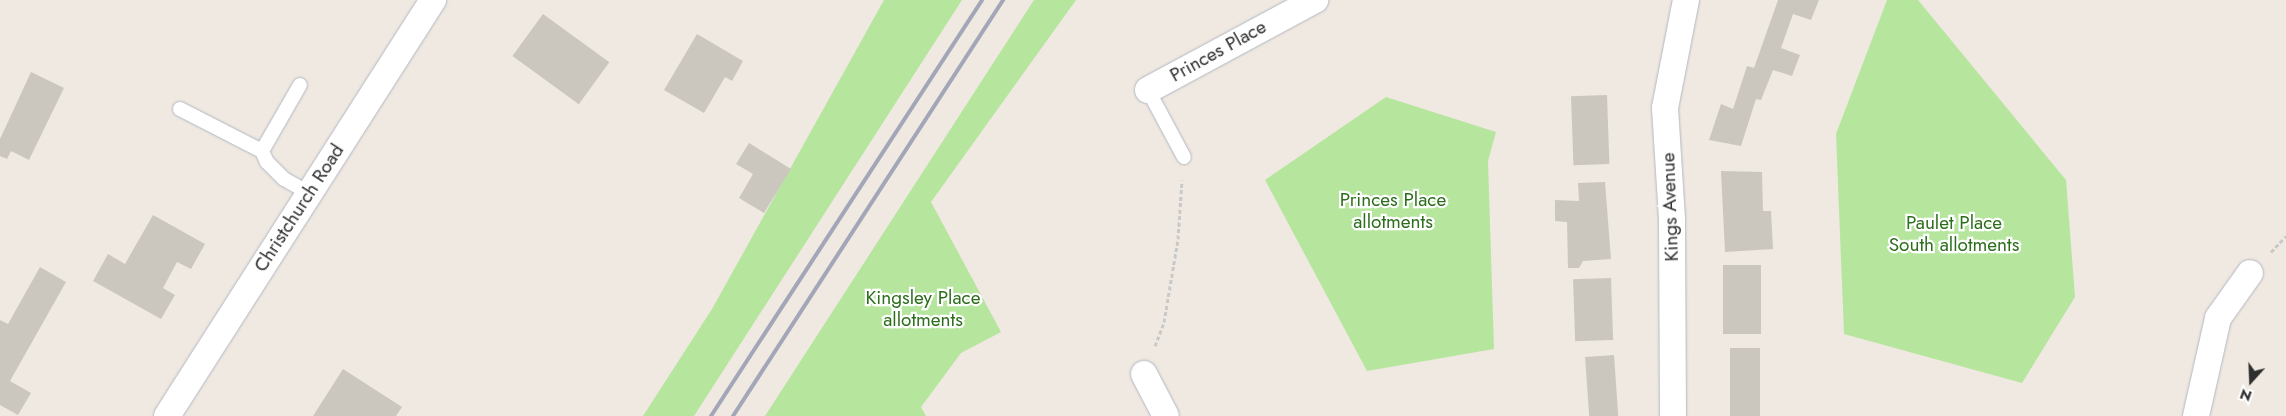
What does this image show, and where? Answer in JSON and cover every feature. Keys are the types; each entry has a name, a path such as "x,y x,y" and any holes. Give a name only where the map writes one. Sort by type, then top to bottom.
{"street":[{"name":"Christchurch Road","path":"167,416 433,0"},
{"name":"Princes Place","path":"1148,90 1315,0"},
{"name":"Kings Avenue","path":"1673,416 1672,219 1665,108 1686,0"},
{"path":"2196,416 2218,318 2250,273"},
{"path":"1144,374 1166,416"}],"lane":[{"path":"262,151 300,85"},
{"path":"1148,90 1184,157"},
{"path":"180,109 262,151 267,162 284,179 309,193"}],"path":[{"path":"1144,374 1164,322 1178,239 1184,157"}],"green space":[{"path":"884,0 962,0 694,416 643,416 712,309"},
{"name":"Kingsley Place allotments","path":"1034,0 1076,0 931,202 1001,332 961,353 921,407 926,416 765,416"},
{"name":"Paulet Place South allotments","path":"1887,0 1918,0 2066,180 2075,297 2022,383 1844,334 1836,134"},
{"name":"Princes Place allotments","path":"1386,97 1496,132 1488,161 1494,349 1367,371 1265,180"}],"building":[{"path":"1778,0 1819,0 1811,20 1793,14 1781,48 1800,55 1792,76 1773,70 1761,100 1756,99 1741,146 1709,140 1721,104 1733,109 1747,66 1754,68"},
{"path":"543,14 609,62 579,104 512,56"},
{"path":"697,34 743,61 732,81 725,77 704,113 664,90"},
{"path":"31,72 64,88 29,160 11,151 7,159 0,156 0,139"},
{"path":"1607,95 1609,164 1573,165 1571,96"},
{"path":"749,143 791,169 764,213 739,198 753,174 736,164"},
{"path":"1721,171 1762,172 1763,211 1771,211 1773,249 1725,252"},
{"path":"1605,182 1611,259 1583,261 1579,268 1568,268 1567,222 1555,221 1555,200 1579,201 1578,183"},
{"path":"153,215 205,244 191,269 177,262 163,288 175,295 161,319 93,281 108,254 125,264"},
{"path":"1723,265 1761,265 1761,334 1723,334"},
{"path":"40,267 66,282 10,381 31,393 18,415 0,405 0,320 8,324"},
{"path":"1611,278 1613,340 1575,341 1573,279"},
{"path":"1730,348 1760,348 1760,416 1730,416"},
{"path":"1614,355 1618,416 1589,416 1585,357"},
{"path":"343,369 402,407 396,416 313,416"}],"railway":[{"path":"711,416 982,0"},
{"path":"733,416 1003,0"}]}
